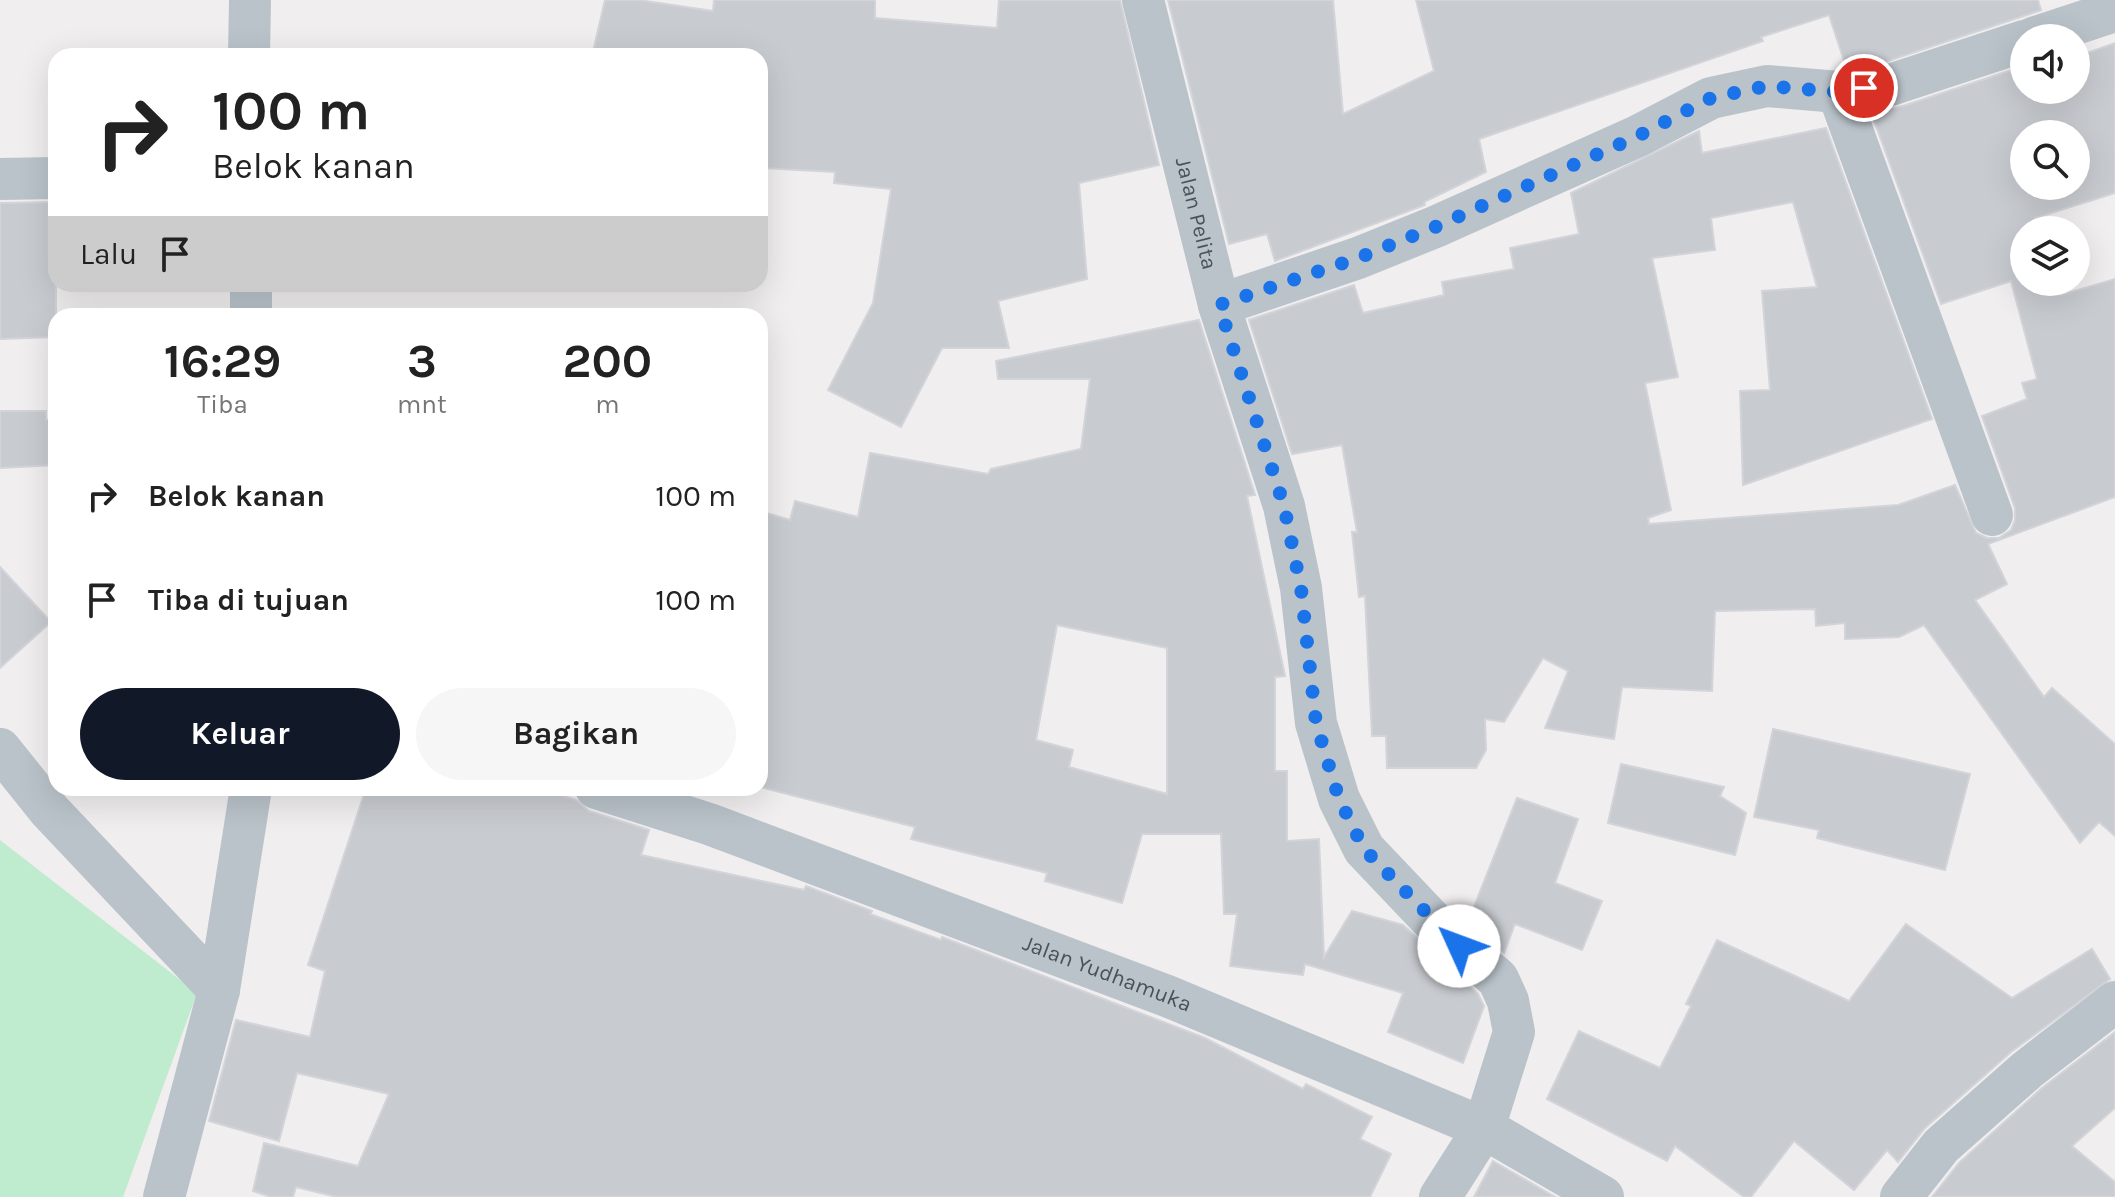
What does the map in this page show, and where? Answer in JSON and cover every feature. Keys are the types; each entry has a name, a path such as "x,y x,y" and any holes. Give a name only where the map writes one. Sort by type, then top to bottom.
{"street":[{"path":"249,48 250,0"},
{"name":"Jalan Pelita","path":"1143,0 1219,305 1284,506 1301,588 1316,723 1339,799 1364,849 1440,929 1498,979 1508,1001 1514,1032 1484,1128 1440,1197"},
{"path":"2076,24 2115,11"},
{"path":"1219,305 1358,258 1435,227 1638,136 1711,98 1767,86 1838,92 1890,85 2010,46"},
{"path":"1838,92 1992,515"},
{"path":"0,179 48,178"},
{"path":"0,749 49,810 219,990"},
{"path":"164,1197 219,990 250,796"},
{"name":"Jalan Yudhamuka","path":"621,796 709,824 1167,996 1484,1128 1603,1197"},
{"path":"1901,1197 1941,1146 2027,1070 2115,1002"}],"green space":[{"path":"0,840 197,993 123,1197 0,1197"}],"building":[{"path":"605,0 639,0 713,11 714,0 875,0 875,18 997,28 999,0 1120,0 1159,165 1079,183 1087,279 998,301 1009,348 942,348 901,427 828,390 873,303 891,189 834,183 835,172 768,168 768,48 594,48"},
{"path":"1168,0 1333,0 1343,114 1434,71 1416,0 2038,0 2041,10 1885,62 1846,67 1829,15 1761,37 1763,41 1479,139 1486,172 1424,202 1425,205 1275,261 1267,234 1229,244"},
{"path":"2115,43 2115,193 2041,216 2010,216 2010,281 1941,304 1871,112 1897,108 2010,71 2010,104 2090,104 2090,52"},
{"path":"1826,128 1932,419 1743,485 1740,391 1770,390 1762,291 1817,287 1793,202 1711,218 1715,250 1652,258 1678,377 1645,383 1671,510 1648,518 1649,524 1898,505 1955,485 1976,533 1987,538 1999,538 2011,530 2015,508 1982,416 2027,399 2022,383 2037,379 2015,296 2090,296 2090,286 2115,279 2115,497 1988,544 2007,584 1975,600 2044,697 2052,688 2115,744 2115,836 2099,822 2080,843 1924,625 1899,637 1845,639 1845,623 1816,626 1815,609 1715,611 1712,691 1622,687 1614,739 1545,728 1568,671 1543,658 1504,722 1485,719 1486,750 1476,768 1387,768 1386,736 1372,736 1365,596 1359,597 1352,532 1357,532 1342,445 1292,454 1249,320 1354,285 1363,313 1444,295 1442,282 1514,269 1510,248 1579,234 1571,193 1699,131 1702,153"},
{"path":"48,202 48,292 56,292 56,308 48,308 48,337 0,339 0,203"},
{"path":"1199,320 1255,495 1247,496 1285,676 1275,677 1275,771 1287,771 1287,841 1319,839 1324,957 1352,911 1403,925 1478,994 1484,1006 1463,1063 1388,1032 1403,993 1305,964 1303,975 1230,966 1237,914 1224,914 1221,834 1142,834 1122,903 1045,881 1047,873 911,839 915,827 768,789 768,513 790,520 795,501 858,517 870,453 988,474 991,469 1081,449 1090,379 998,379 996,361","holes":["1057,625 1167,648 1167,794 1069,767 1073,750 1036,740"]},
{"path":"0,411 46,411 48,465 0,468"},
{"path":"0,567 48,619 48,625 0,668"},
{"path":"1773,729 1970,774 1945,870 1817,838 1819,830 1754,817"},
{"path":"1621,764 1724,787 1720,796 1746,813 1735,855 1608,823"},
{"path":"363,796 564,796 576,800 589,811 649,830 641,855 804,890 806,886 872,911 870,914 941,940 942,937 1205,1038 1303,1089 1306,1084 1372,1117 1360,1139 1391,1154 1370,1197 337,1197 296,1187 293,1197 271,1197 253,1191 264,1143 358,1166 389,1094 297,1073 279,1141 209,1121 236,1020 310,1037 325,971 308,965"},
{"path":"1517,798 1578,819 1555,883 1602,901 1582,950 1515,924 1504,953 1468,922"},
{"path":"1906,924 2012,998 2092,949 2110,979 2011,1052 1925,1128 1898,1162 1887,1150 1854,1190 1794,1141 1751,1197 1744,1197 1675,1146 1667,1161 1547,1099 1579,1031 1660,1068 1691,1006 1686,1004 1717,940 1849,1001"},
{"path":"2115,1032 2115,1108 2072,1146 2115,1182 2115,1197 1932,1197 1959,1163 2042,1088"},
{"path":"1493,1161 1555,1197 1474,1197"}],"route":[{"path":"1459,946 1364,849 1339,799 1316,723 1301,588 1284,506 1219,305 1358,258 1435,227 1638,136 1711,98 1767,86 1838,92 1864,88"}]}
